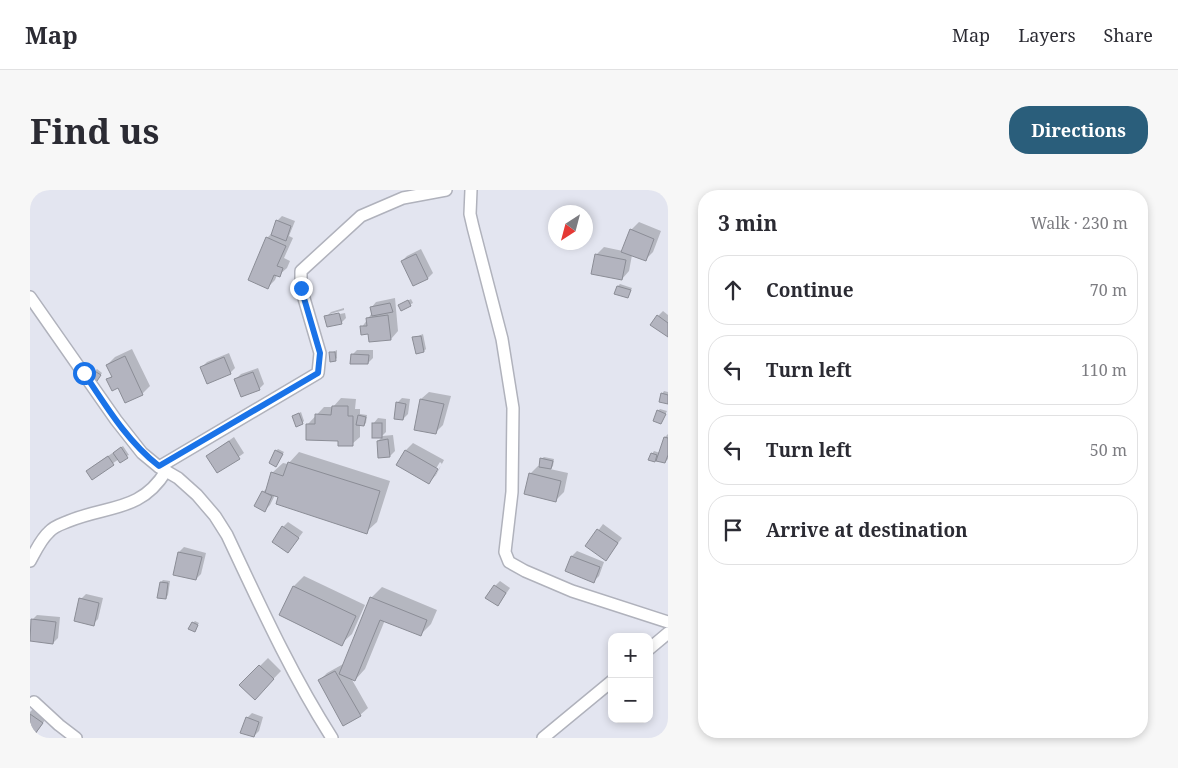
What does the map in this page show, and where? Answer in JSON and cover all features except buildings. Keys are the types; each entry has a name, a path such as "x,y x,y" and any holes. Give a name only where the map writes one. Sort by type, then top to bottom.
{"street":[{"path":"30,562 48,532 56,526 77,517 129,504 141,499 151,492 162,469 318,373 320,353 301,288 301,271 361,216 403,198 446,190"},
{"path":"471,190 470,214 502,339 513,408 512,492 505,552 509,562 524,571 572,591 668,622"},
{"path":"30,297 116,420 142,453 162,469 178,478 197,495 215,516 227,535 319,719 332,738"},
{"path":"653,646 668,633"},
{"path":"543,738 608,684"},
{"path":"34,702 76,738"}],"route":[{"path":"84,373 116,420 142,453 159,466 318,373 320,353 301,288"}]}
